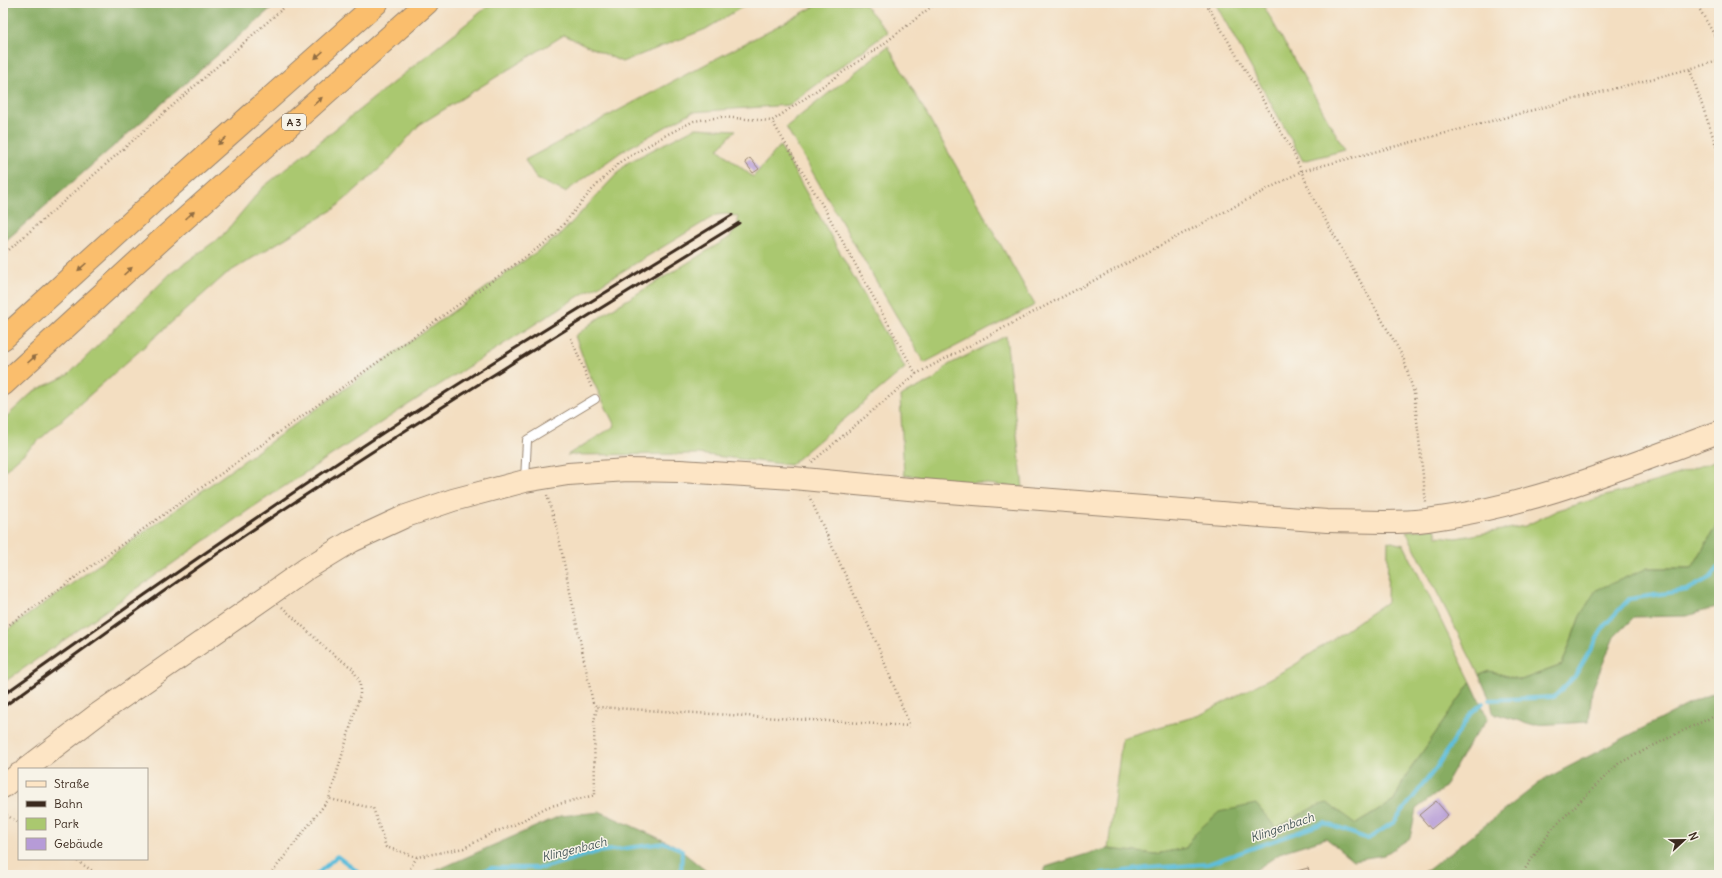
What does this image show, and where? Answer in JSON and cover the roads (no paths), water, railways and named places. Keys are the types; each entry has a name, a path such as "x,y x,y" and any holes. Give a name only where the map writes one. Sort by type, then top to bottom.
{"highway":[{"path":"348,29 368,3"},
{"path":"3,339 152,203 376,3"},
{"name":"A 3","path":"3,385 160,241 427,3"}],"main road":[{"path":"27,768 98,714 306,569 352,541 406,516 453,500 535,479 627,470 680,471 797,478 909,489 1327,521 1393,522 1428,520 1513,503 1557,490 1719,432"},
{"path":"3,787 18,775"}],"lane":[{"path":"535,479 527,440 595,399"}],"waterway":[{"name":"Klingenbach","path":"1489,700 1554,697 1575,676 1605,625 1629,599 1687,590 1711,577 1719,567"},
{"name":"Klingenbach","path":"1094,875 1147,868 1208,864 1324,823 1368,839 1394,822 1436,768 1471,713 1483,703"},
{"name":"Klingenbach","path":"470,875 492,868 543,868 597,852 665,843 682,850 681,875"},
{"name":"Klingenbach","path":"316,875 337,856 362,875"}],"railway":[{"path":"3,695 180,570 360,448 499,359 732,215"},
{"path":"3,707 245,535 490,377 739,223"}]}
